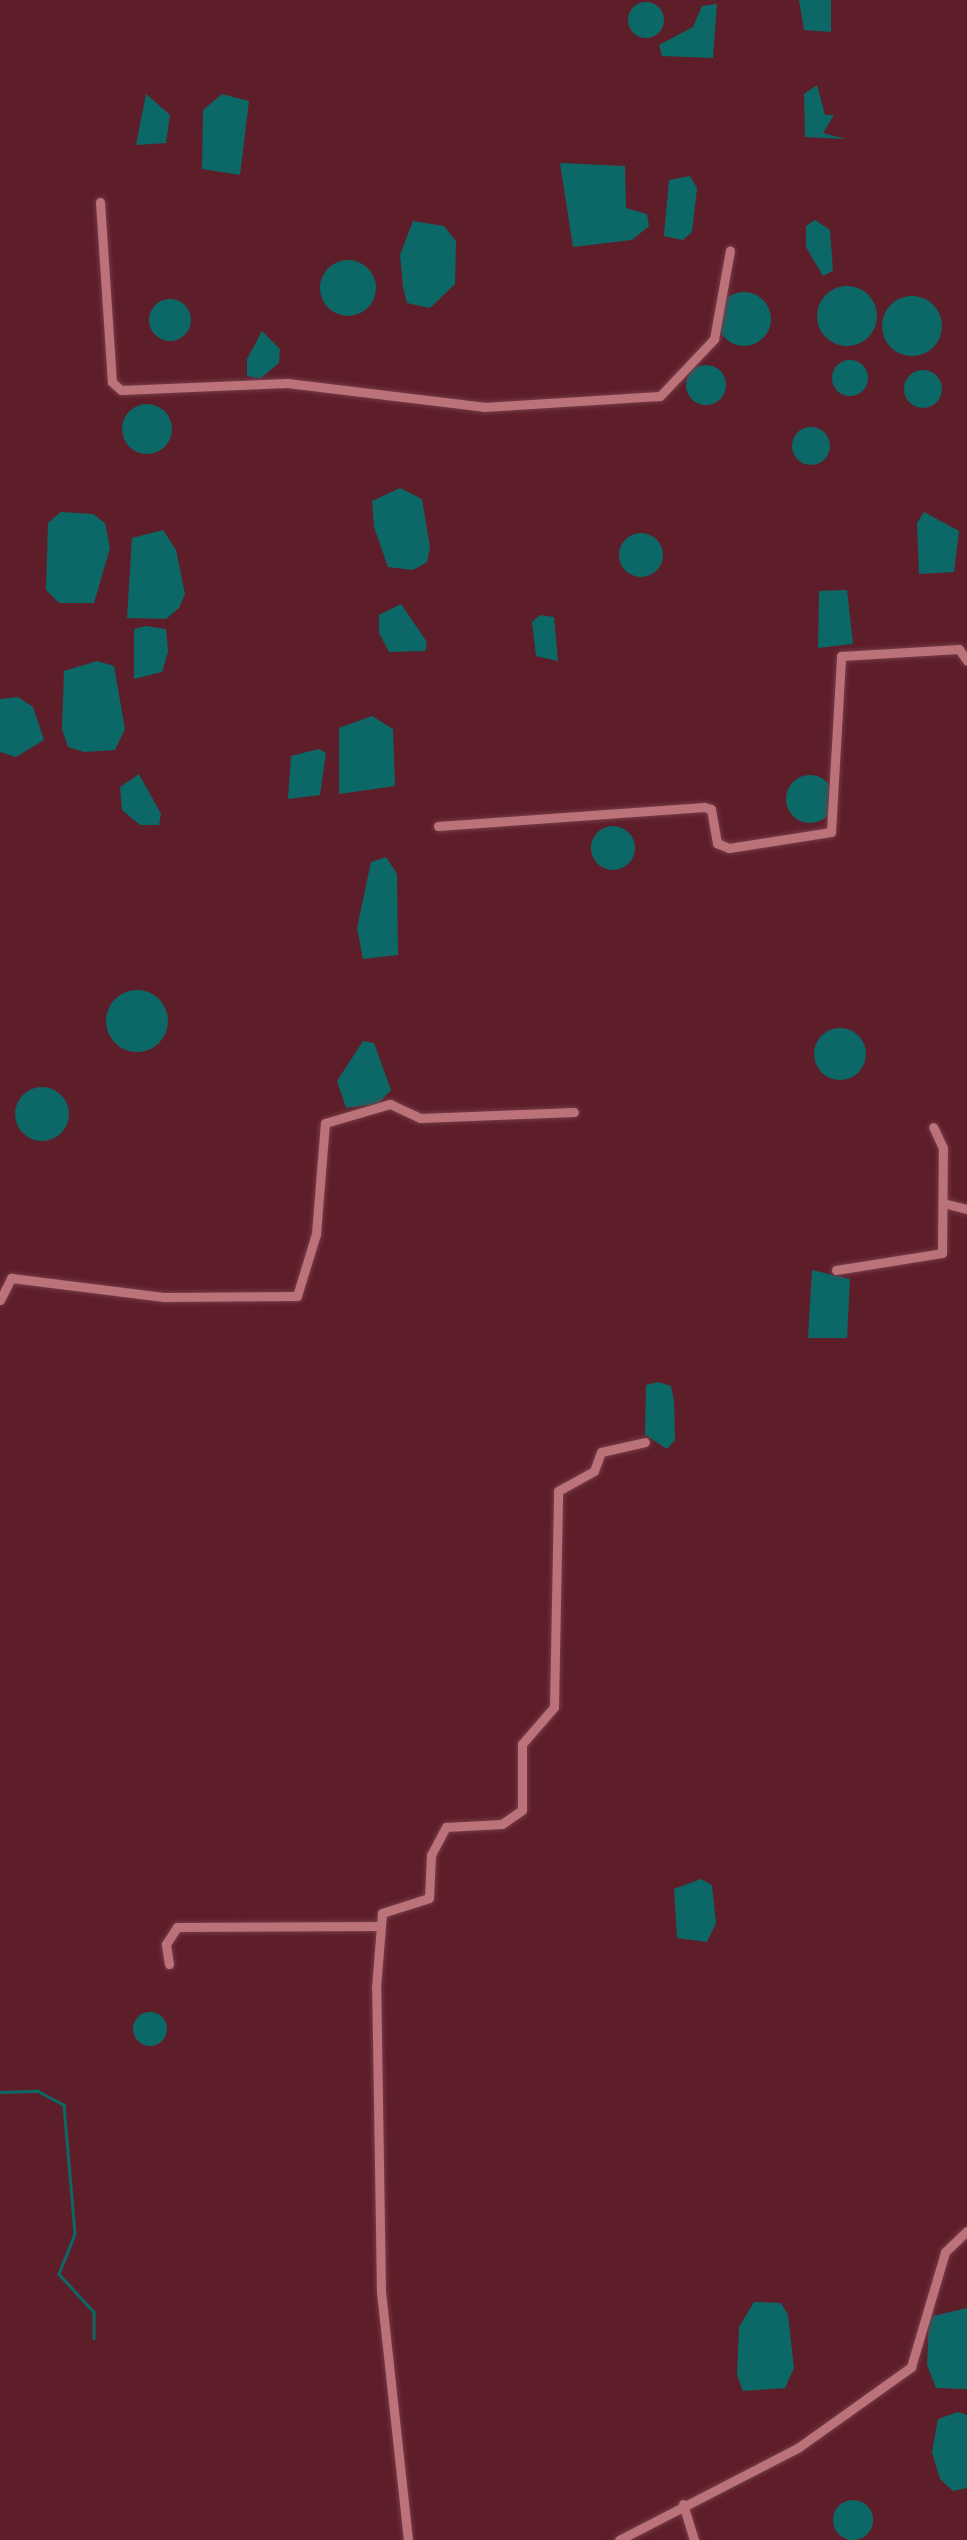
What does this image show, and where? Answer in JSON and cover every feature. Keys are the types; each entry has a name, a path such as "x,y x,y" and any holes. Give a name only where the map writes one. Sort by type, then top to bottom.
{"street":[{"path":"100,202 112,382 121,390 287,383 484,407 660,396 714,339 730,250"},
{"path":"438,826 704,807 711,809 716,844 728,848 832,832 841,656 960,650 967,662"},
{"path":"0,1300 11,1278 164,1297 297,1296 316,1234 324,1122 390,1104 420,1118 574,1112"},
{"path":"836,1270 936,1256 945,1237 943,1148 932,1127"},
{"path":"943,1203 967,1209"},
{"path":"408,2540 381,2292 380,1926 389,1907 430,1898 431,1855 446,1827 502,1824 522,1810 522,1744 554,1708 558,1491 594,1470 601,1452 646,1442"},
{"path":"169,1964 166,1944 176,1926 380,1926"},
{"path":"619,2540 682,2504 799,2447 911,2366 940,2265 967,2231"},
{"path":"682,2504 694,2540"}],"water":[{"path":"799,0 831,0 831,32 804,30"},
{"path":"646,2 659,7 664,20 659,33 646,38 633,33 628,20 633,7"},
{"path":"717,4 713,58 662,56 659,45 693,27 702,6"},
{"path":"817,85 825,115 834,115 823,133 846,139 805,137 804,94"},
{"path":"146,94 170,115 166,143 136,145"},
{"path":"222,94 249,101 240,175 202,169 203,110"},
{"path":"560,163 625,166 626,208 647,214 649,226 632,240 573,247"},
{"path":"690,176 697,188 692,232 683,240 664,236 669,180"},
{"path":"815,220 830,230 833,271 823,276 806,247 806,226"},
{"path":"413,221 444,226 456,241 455,284 430,308 407,303 403,287 400,255"},
{"path":"348,260 368,268 376,288 368,308 348,316 328,308 320,288 328,268"},
{"path":"847,286 868,295 877,316 868,337 847,346 826,337 817,316 826,295"},
{"path":"744,292 763,300 771,319 763,338 744,346 725,338 717,319 725,300"},
{"path":"912,296 933,305 942,326 933,347 912,356 891,347 882,326 891,305"},
{"path":"170,299 185,305 191,320 185,335 170,341 155,335 149,320 155,305"},
{"path":"262,331 280,349 279,363 260,379 247,376 247,359"},
{"path":"850,360 863,365 868,378 863,391 850,396 837,391 832,378 837,365"},
{"path":"706,365 720,371 726,385 720,399 706,405 692,399 686,385 692,371"},
{"path":"923,370 936,376 942,389 936,402 923,408 910,402 904,389 910,376"},
{"path":"147,404 165,411 172,429 165,447 147,454 129,447 122,429 129,411"},
{"path":"811,427 824,433 830,446 824,459 811,465 798,459 792,446 798,433"},
{"path":"400,488 422,499 430,547 427,562 413,570 388,567 374,527 372,501"},
{"path":"61,512 93,514 105,523 110,548 94,603 59,603 46,590 48,523"},
{"path":"924,512 959,531 954,572 919,574 917,523"},
{"path":"163,530 176,550 185,594 179,608 166,619 127,618 132,538"},
{"path":"641,533 657,539 663,555 657,571 641,577 625,571 619,555 625,539"},
{"path":"847,590 853,644 818,648 819,591"},
{"path":"401,604 427,642 425,651 389,652 379,633 379,615"},
{"path":"540,615 554,617 558,661 536,656 532,622"},
{"path":"134,629 166,629 168,652 162,672 134,679"},
{"path":"97,661 114,666 125,729 115,750 84,752 68,747 62,729 64,671"},
{"path":"18,697 33,707 44,740 16,757 0,752 0,699"},
{"path":"372,716 393,729 395,786 339,794 339,728"},
{"path":"319,749 326,753 320,795 288,799 291,756"},
{"path":"139,774 161,814 159,825 140,825 122,810 120,787"},
{"path":"810,775 827,782 834,799 827,816 810,823 793,816 786,799 793,782"},
{"path":"613,826 629,832 635,848 629,864 613,870 597,864 591,848 597,832"},
{"path":"386,857 397,874 398,955 363,959 357,928 371,862"},
{"path":"137,990 159,999 168,1021 159,1043 137,1052 115,1043 106,1021 115,999"},
{"path":"840,1028 858,1036 866,1054 858,1072 840,1080 822,1072 814,1054 822,1036"},
{"path":"363,1041 374,1043 391,1090 378,1104 346,1108 337,1081"},
{"path":"42,1087 61,1095 69,1114 61,1133 42,1141 23,1133 15,1114 23,1095"},
{"path":"812,1270 850,1279 847,1338 808,1338"},
{"path":"658,1382 671,1386 674,1401 675,1440 667,1449 645,1435 646,1385"},
{"path":"701,1879 712,1885 716,1923 707,1942 677,1938 674,1889"},
{"path":"150,2012 162,2017 167,2029 162,2041 150,2046 138,2041 133,2029 138,2017"},
{"path":"754,2302 781,2303 788,2315 794,2368 785,2388 743,2391 737,2375 739,2327"},
{"path":"967,2308 967,2389 936,2388 927,2365 929,2317"},
{"path":"958,2412 967,2415 967,2488 953,2491 940,2479 932,2452 938,2419"},
{"path":"853,2500 867,2506 873,2520 867,2534 853,2540 839,2534 833,2520 839,2506"}],"waterway":[{"path":"0,2092 38,2091 64,2105 75,2234 59,2274 94,2312 94,2338"}]}
